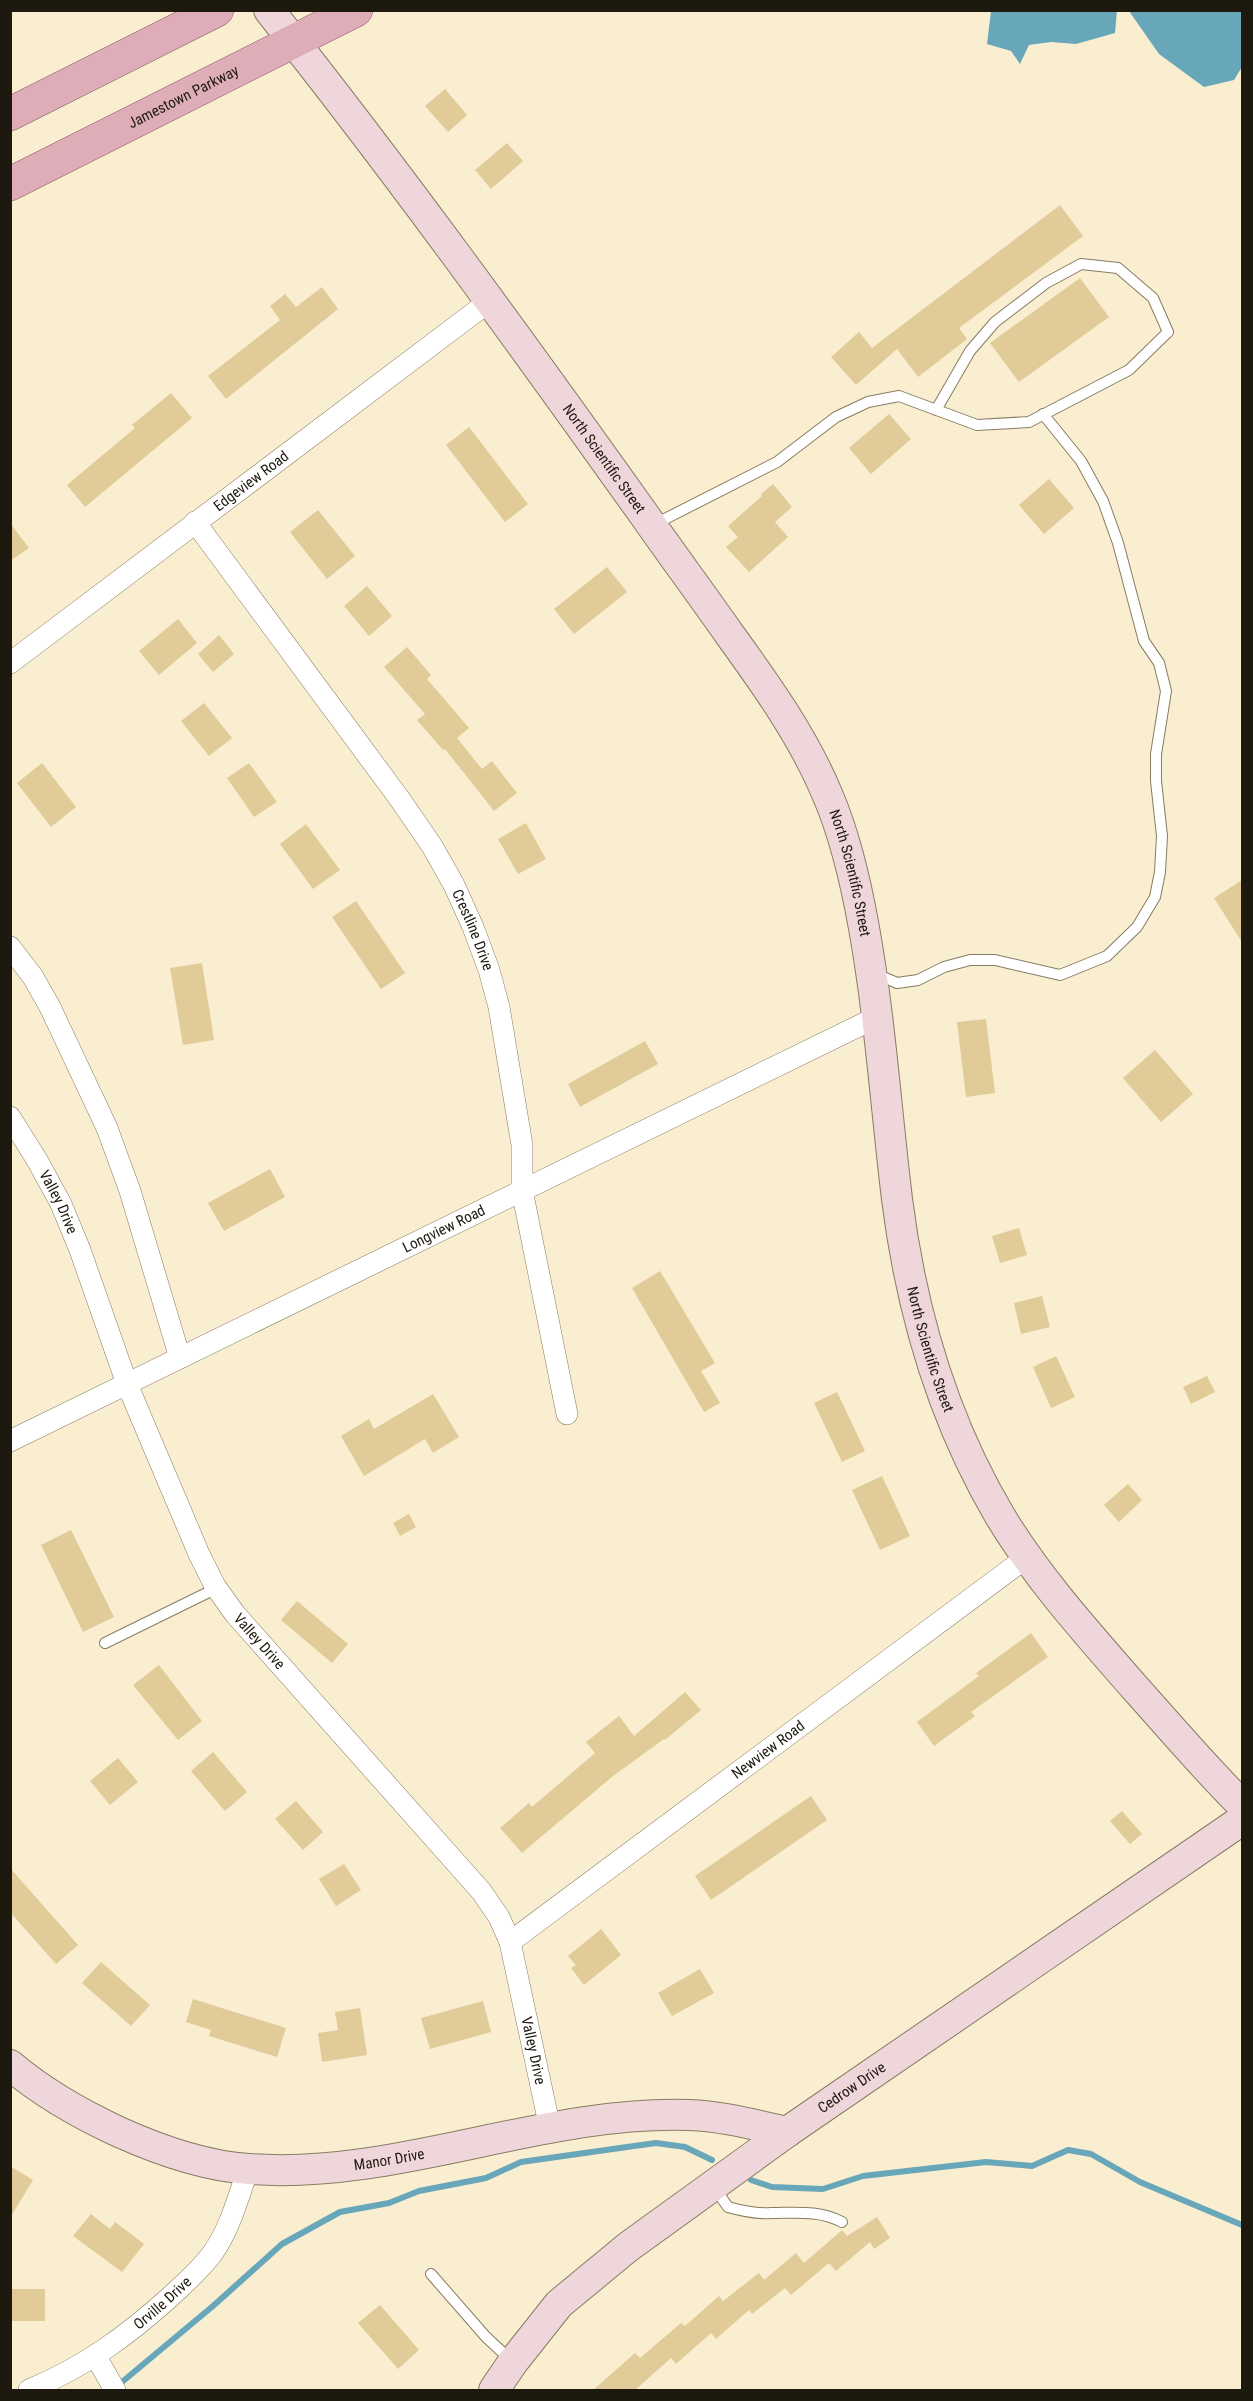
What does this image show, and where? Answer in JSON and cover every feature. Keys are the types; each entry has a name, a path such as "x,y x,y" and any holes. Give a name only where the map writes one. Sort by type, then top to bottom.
{"main road":[{"path":"10,114 217,10"},
{"name":"Jamestown Parkway","path":"10,184 356,10"}],"street":[{"name":"North Scientific Street","path":"269,10 491,300 762,680 810,756 844,838 856,883 873,972 903,1245 923,1337 961,1439 1001,1518 1055,1594 1098,1646 1242,1805"},
{"name":"Edgeview Road","path":"10,663 491,300"},
{"name":"Crestline Drive","path":"195,522 432,846 454,885 485,959 499,1007 522,1145 522,1190 567,1414"},
{"path":"10,947 33,977 50,1007 107,1128 130,1191 180,1358"},
{"name":"Longview Road","path":"10,1441 877,1017"},
{"name":"Valley Drive","path":"10,1117 61,1204 80,1250 127,1384 200,1554 217,1588 235,1614 481,1890 499,1917 510,1942 550,2128"},
{"name":"Newview Road","path":"510,1942 1028,1557"},
{"name":"Cedrow Drive","path":"494,2391 513,2362 559,2304 628,2247 787,2132 1242,1820"},
{"name":"Manor Drive","path":"10,2065 70,2107 132,2138 194,2159 248,2169 282,2170 366,2162 617,2118 689,2115 716,2117 787,2132"},
{"name":"Orville Drive","path":"29,2391 96,2357 147,2318 194,2275 212,2254 228,2227 248,2169"},
{"path":"96,2357 115,2391"}],"lane":[{"path":"652,525 777,462 836,417 868,402 899,396 936,410 977,425 1029,422 1129,370 1168,332 1154,298 1118,268 1081,264 1046,283 995,322 970,351 936,410"},
{"path":"873,972 897,983 918,980 944,967 970,960 987,960 1060,975 1107,956 1137,927 1155,897 1160,872 1162,836 1156,781 1156,754 1166,691 1159,663 1144,641 1118,543 1103,501 1081,460 1043,414"},
{"path":"105,1643 217,1588"},
{"path":"713,2186 728,2207 768,2214 807,2212 830,2216 842,2222"},
{"path":"431,2274 486,2337 513,2362"}],"water":[{"path":"1117,10 1115,33 1076,44 1051,42 1029,45 1020,64 1011,51 987,44 991,11"},
{"path":"1129,11 1242,11 1242,67 1234,80 1204,87 1159,54"}],"building":[{"path":"445,89 467,115 448,132 425,106"},
{"path":"507,143 523,161 491,189 475,170"},
{"path":"1060,205 1083,236 959,328 967,339 918,377 897,349 856,385 831,357 859,332 872,348"},
{"path":"1080,278 1109,317 1019,382 990,343"},
{"path":"322,287 338,309 226,399 208,376 280,320 270,306 285,294 296,307"},
{"path":"171,393 192,418 85,507 67,485 135,428 132,425"},
{"path":"889,414 911,439 871,474 849,448"},
{"path":"469,427 528,504 505,522 446,445"},
{"path":"1049,479 1074,508 1044,534 1019,505"},
{"path":"773,484 792,507 775,522 788,537 749,572 726,547 738,537 728,526"},
{"path":"318,510 355,556 327,579 290,532"},
{"path":"10,523 29,548 10,561"},
{"path":"607,567 627,592 574,634 554,609"},
{"path":"367,586 392,616 369,636 344,606"},
{"path":"178,619 197,643 159,675 139,651"},
{"path":"219,635 234,654 213,672 198,654"},
{"path":"407,647 431,675 427,679 469,728 457,738 482,769 492,761 517,793 494,811 445,749 443,750 417,720 425,714 384,667"},
{"path":"204,703 232,738 209,756 181,721"},
{"path":"42,763 76,807 51,827 17,783"},
{"path":"249,763 277,802 254,817 227,778"},
{"path":"526,823 546,859 518,874 498,839"},
{"path":"306,824 340,870 313,889 280,844"},
{"path":"1242,880 1242,942 1214,898"},
{"path":"356,901 405,973 381,989 332,917"},
{"path":"202,963 214,1040 183,1045 170,968"},
{"path":"986,1019 995,1093 966,1097 957,1022"},
{"path":"645,1041 658,1064 580,1107 568,1084"},
{"path":"1155,1050 1193,1094 1161,1122 1123,1078"},
{"path":"270,1169 285,1197 224,1231 208,1203"},
{"path":"1019,1228 1027,1255 1000,1263 992,1236"},
{"path":"660,1271 715,1363 701,1371 720,1403 704,1412 632,1288"},
{"path":"1042,1296 1050,1327 1021,1334 1014,1303"},
{"path":"1056,1356 1075,1397 1051,1408 1033,1367"},
{"path":"1207,1376 1215,1392 1191,1404 1183,1387"},
{"path":"837,1392 865,1451 842,1462 814,1403"},
{"path":"433,1394 459,1437 433,1453 425,1439 364,1476 341,1436 369,1419 374,1429"},
{"path":"882,1476 910,1536 880,1550 852,1490"},
{"path":"1128,1484 1142,1500 1119,1522 1104,1505"},
{"path":"409,1514 416,1527 400,1536 393,1523"},
{"path":"71,1530 114,1617 83,1632 41,1545"},
{"path":"297,1601 348,1644 332,1663 281,1620"},
{"path":"1031,1633 1048,1657 971,1712 975,1716 934,1746 917,1722 979,1676 976,1673"},
{"path":"159,1665 202,1721 178,1740 133,1685"},
{"path":"685,1692 701,1710 665,1740 613,1776 522,1853 500,1828 529,1803 532,1807 595,1753 586,1742 619,1716 634,1736"},
{"path":"213,1752 247,1792 225,1811 191,1771"},
{"path":"118,1758 138,1782 110,1805 90,1781"},
{"path":"811,1796 827,1820 711,1900 695,1876"},
{"path":"296,1801 323,1832 303,1850 275,1819"},
{"path":"1122,1811 1142,1834 1130,1844 1110,1821"},
{"path":"344,1864 361,1890 336,1906 319,1879"},
{"path":"10,1868 78,1945 56,1964 10,1912"},
{"path":"601,1929 621,1955 584,1985 571,1968 576,1965 568,1956"},
{"path":"101,1962 150,2005 131,2026 82,1983"},
{"path":"700,1969 714,1993 672,2016 658,1993"},
{"path":"193,1999 286,2028 277,2057 209,2036 211,2030 186,2022"},
{"path":"483,2001 491,2032 430,2049 421,2018"},
{"path":"360,2008 367,2055 322,2062 318,2033 338,2030 335,2012"},
{"path":"10,2166 33,2180 10,2218"},
{"path":"91,2214 110,2229 115,2222 144,2244 122,2272 73,2236"},
{"path":"877,2217 890,2238 874,2249 870,2242 836,2271 829,2263 791,2295 785,2288 752,2314 749,2310 716,2339 711,2333 676,2364 671,2358 634,2391 592,2391 635,2353 640,2358 681,2323 685,2326 719,2296 723,2301 759,2273 764,2280 796,2253 804,2263 842,2230 847,2236"},
{"path":"10,2289 45,2289 45,2321 10,2321"},
{"path":"380,2305 419,2350 398,2369 358,2323"}],"waterway":[{"path":"122,2382 213,2306 282,2244 340,2212 389,2203 419,2191 486,2178 521,2162 627,2147 656,2143 685,2147 712,2160"},
{"path":"751,2180 772,2187 823,2189 863,2176 986,2162 1032,2166 1068,2150 1091,2154 1140,2182 1242,2225"}]}
